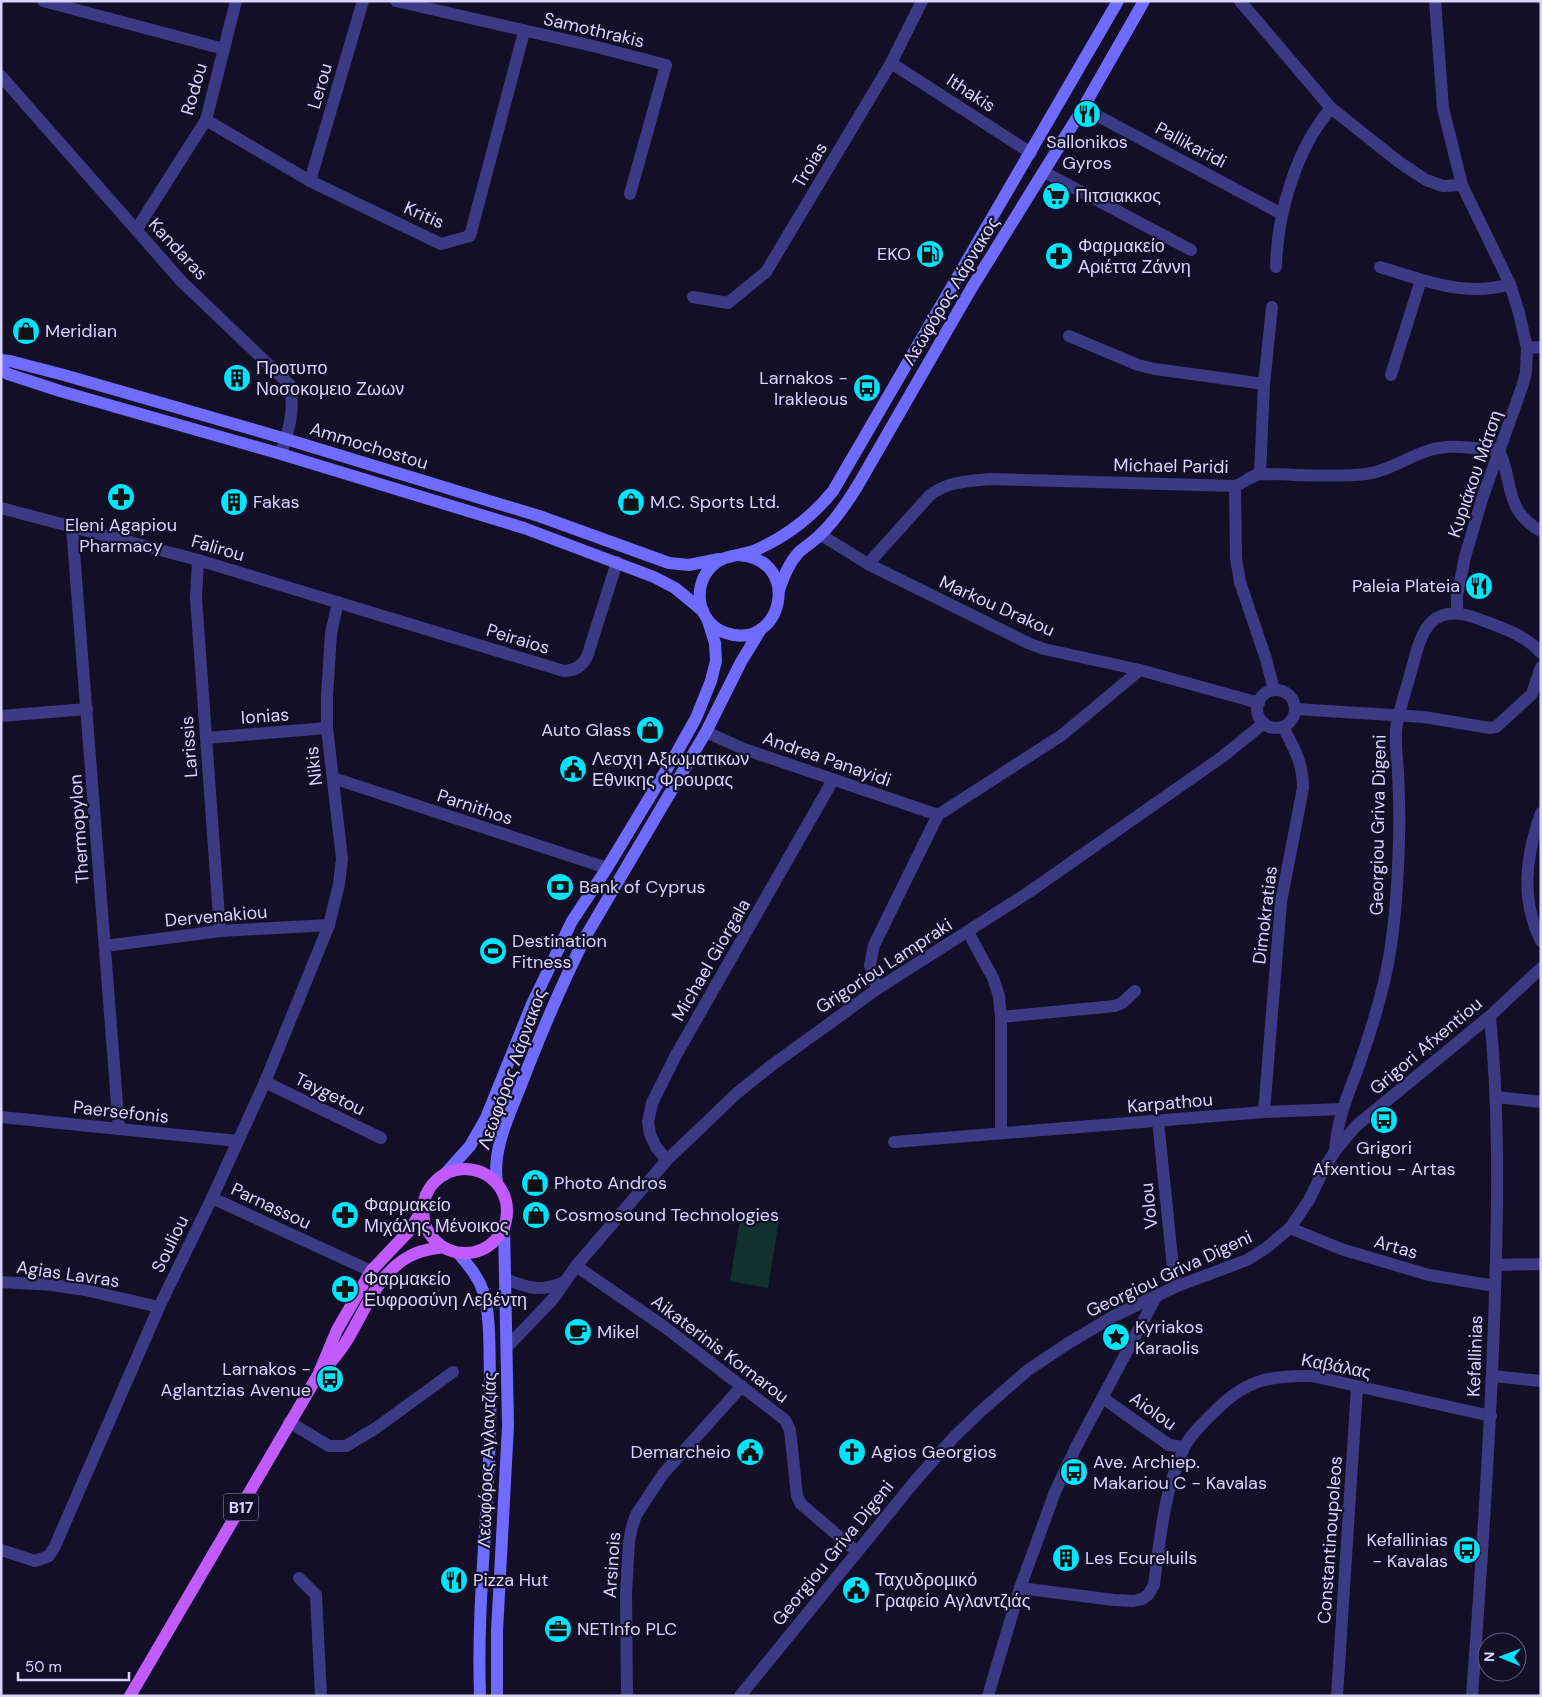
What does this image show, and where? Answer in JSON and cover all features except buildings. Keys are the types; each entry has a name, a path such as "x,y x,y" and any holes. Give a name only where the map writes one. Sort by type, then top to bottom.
{"main road":[{"name":"Λεωφόρος Λάρνακος","path":"130,1696 318,1375 337,1330 371,1271 408,1231 423,1208 430,1187 444,1175 470,1146 486,1118 540,986 572,921 677,752 696,718 711,681 716,653 715,643 700,598 704,577 712,566 724,558 755,550 794,529 819,509 834,490 1118,1"},
{"name":"Λεωφόρος Λάρνακος","path":"497,1184 496,1160 500,1141 539,1038 587,934 706,732 741,662 761,629 776,612 779,590 791,562 799,552 821,534 840,512 858,486 971,289 1084,108 1144,1"},
{"name":"Ammochostou","path":"1,360 64,375 286,439 539,516 669,563 689,565 724,558"},
{"name":"Ammochostou","path":"1,369 8,374 60,391 281,454 524,528 654,577 675,588 705,615"},
{"name":"Λεωφόρος Λάρνακος","path":"738,555 763,562 774,576 779,590"},
{"path":"705,615 722,631 735,635 752,633 761,629"},
{"name":"Λεωφόρος Λάρνακος","path":"444,1175 455,1170 473,1170 485,1174 497,1184 506,1200 507,1209 504,1226"},
{"path":"423,1208 425,1223 432,1237 443,1247 458,1253 474,1252 488,1247 498,1238 504,1226"},
{"name":"Λεωφόρος Αγλαντζιάς","path":"496,1696 497,1631 508,1426 504,1226"},
{"name":"Λεωφόρος Λάρνακος","path":"318,1375 333,1360 388,1274 409,1256 424,1250 443,1247"},
{"name":"Λεωφόρος Αγλαντζιάς","path":"458,1253 474,1273 483,1291 489,1333 490,1459 480,1609 480,1696"}],"street":[{"path":"43,1 224,49"},
{"name":"Rodou","path":"136,230 206,120 236,1"},
{"name":"Lerou","path":"310,181 363,1"},
{"name":"Samothrakis","path":"396,1 524,32 593,46 666,65 630,194"},
{"name":"Troias","path":"693,297 728,303 766,272 891,63 922,1"},
{"path":"1240,1 1332,108 1399,162 1426,180 1442,186 1462,185"},
{"name":"Κυριάκου Μάτση","path":"1435,1 1443,108 1462,185 1510,284 1527,348 1526,372 1523,384 1499,450 1465,557 1457,596 1456,612"},
{"name":"Kritis","path":"206,120 310,181 441,244 470,236 524,32"},
{"name":"Ithakis","path":"891,63 1031,153"},
{"name":"Kandaras","path":"1,76 182,282 290,385 293,401 292,418 281,454"},
{"name":"Pallikaridi","path":"1084,108 1282,214"},
{"path":"1276,267 1278,236 1289,187 1302,156 1324,117 1332,108"},
{"path":"1044,172 1191,250"},
{"path":"1380,267 1442,286 1463,289 1484,290 1510,284"},
{"path":"1391,376 1421,280"},
{"path":"1260,474 1264,384 1272,307"},
{"path":"1069,336 1138,364 1154,368 1264,384"},
{"path":"1527,348 1541,347"},
{"name":"Michael Paridi","path":"868,564 930,495 938,489 964,481 1235,486 1250,477 1260,474 1367,474 1380,471 1432,449 1446,447 1499,450"},
{"path":"1499,450 1505,463 1508,486 1515,507 1530,525 1541,531"},
{"path":"1235,486 1236,558 1240,582 1245,602 1266,659 1274,690"},
{"name":"Falirou","path":"1,508 198,560 338,602"},
{"name":"Thermopylon","path":"72,526 119,1129"},
{"name":"Markou Drakou","path":"821,534 868,564 1028,643 1044,649 1140,670 1259,703"},
{"name":"Larissis","path":"198,560 196,598 220,931"},
{"name":"Peiraios","path":"338,602 552,669 569,671 582,665 587,657 617,562"},
{"name":"Nikis","path":"329,925 339,884 342,859 327,728 329,655 331,634 338,602"},
{"path":"1456,612 1464,613 1505,629 1535,646 1541,653"},
{"name":"Georgiou Griva Digeni","path":"740,1696 856,1551 915,1481 954,1437 1028,1370 1106,1321 1175,1287 1247,1260 1266,1248 1290,1228 1309,1200 1325,1167 1335,1152 1336,1134 1342,1109 1378,1007 1393,932 1399,838 1396,732 1398,716 1420,639 1427,626 1440,616 1456,612"},
{"path":"1295,709 1424,717 1490,728 1496,727 1538,689 1541,667"},
{"path":"877,989 870,965 874,945 938,815 1062,735 1140,670"},
{"path":"1274,690 1284,692 1289,695 1294,703 1295,709 1291,721 1283,727 1274,728 1264,723 1258,714 1259,703 1265,694 1274,690"},
{"path":"1,716 87,709"},
{"name":"Grigoriou Lampraki","path":"507,1347 553,1299 576,1266 667,1160 737,1093 772,1064 877,989 1037,886 1222,757 1264,723"},
{"name":"Dimokratias","path":"1264,1112 1281,902 1303,788 1299,758 1283,727"},
{"name":"Ionias","path":"206,738 327,728"},
{"name":"Andrea Panayidi","path":"706,732 744,749 938,815"},
{"name":"Parnithos","path":"333,778 606,868"},
{"name":"Michael Giorgala","path":"667,1160 656,1147 650,1134 648,1122 652,1103 676,1055 833,780"},
{"path":"1541,813 1532,838 1527,865 1527,896 1532,918 1541,941"},
{"name":"Dervenakiou","path":"106,946 220,931 329,925"},
{"name":"Souliou","path":"1,1550 36,1561 43,1560 49,1556 159,1307 265,1082 329,925"},
{"path":"968,932 993,978 999,996 1001,1017 1001,1133"},
{"name":"Grigori Afxentiou","path":"1335,1152 1356,1126 1490,1016 1541,968"},
{"path":"1001,1017 1116,1006 1135,991"},
{"name":"Kefallinias","path":"1472,1696 1491,1416 1496,1265 1496,1097 1490,1016"},
{"name":"Taygetou","path":"265,1082 380,1138"},
{"path":"1496,1097 1541,1102"},
{"name":"Karpathou","path":"894,1142 1264,1112 1342,1109"},
{"name":"Paersefonis","path":"1,1117 238,1142"},
{"name":"Volou","path":"1158,1121 1175,1287"},
{"name":"Parnassou","path":"212,1198 371,1271"},
{"name":"Artas","path":"1290,1228 1341,1249 1429,1275 1495,1286"},
{"path":"1496,1265 1541,1264"},
{"name":"Aikaterinis Kornarou","path":"576,1266 666,1328 785,1420 790,1430 797,1496 801,1504 856,1551"},
{"path":"505,1279 538,1289 549,1288 563,1283"},
{"name":"Agias Lavras","path":"1,1282 53,1285 159,1307"},
{"path":"988,1696 1020,1588 1055,1492 1076,1447 1104,1398 1156,1297"},
{"path":"289,1422 329,1446 346,1446 376,1428 452,1372"},
{"name":"Καβάλας","path":"1020,1588 1114,1600 1134,1601 1148,1595 1154,1585 1168,1490 1184,1447 1203,1423 1234,1393 1254,1382 1279,1376 1312,1376 1491,1416"},
{"path":"1493,1376 1541,1381"},
{"name":"Arsinois","path":"627,1696 629,1542 636,1515 663,1474 742,1386"},
{"name":"Constantinoupoleos","path":"1337,1696 1357,1387"},
{"name":"Aiolou","path":"1104,1398 1169,1445 1184,1447"},
{"path":"299,1578 316,1595 321,1696"}],"green space":[{"path":"741,1213 779,1219 768,1288 730,1281"},
{"path":"1124,1323 1127,1327 1126,1334 1115,1353 1102,1339 1101,1333"}],"place":[{"name":"Sallonikos Gyros","path":"1087,114"},
{"name":"Πιτσιακκος","path":"1056,196"},
{"name":"EKO","path":"930,254"},
{"name":"Φαρμακείο Αριέττα Ζάννη","path":"1059,256"},
{"name":"Meridian","path":"26,331"},
{"name":"Προτυπο Νοσοκομειο Ζωων","path":"237,378"},
{"name":"Larnakos - Irakleous","path":"867,388"},
{"name":"Eleni Agapiou Pharmacy","path":"121,497"},
{"name":"Fakas","path":"234,502"},
{"name":"M.C. Sports Ltd.","path":"631,502"},
{"name":"Paleia Plateia","path":"1479,586"},
{"name":"Auto Glass","path":"650,730"},
{"name":"Λεσχη Αξιωματικων Εθνικης Φρουρας","path":"573,769"},
{"name":"Bank of Cyprus","path":"560,887"},
{"name":"Destination Fitness","path":"493,951"},
{"name":"Grigori Afxentiou - Artas","path":"1384,1120"},
{"name":"Photo Andros","path":"535,1183"},
{"name":"Φαρμακείο Μιχάλης Μένοικος","path":"345,1215"},
{"name":"Cosmosound Technologies","path":"536,1215"},
{"name":"Φαρμακείο Ευφροσύνη Λεβέντη","path":"345,1289"},
{"name":"Mikel","path":"578,1332"},
{"name":"Kyriakos Karaolis","path":"1116,1337"},
{"name":"Larnakos - Aglantzias Avenue","path":"330,1379"},
{"name":"Demarcheio","path":"750,1452"},
{"name":"Agios Georgios","path":"852,1452"},
{"name":"Ave. Archiep. Makariou C - Kavalas","path":"1074,1472"},
{"name":"Kefallinias - Kavalas","path":"1467,1550"},
{"name":"Les Ecureluils","path":"1066,1558"},
{"name":"Pizza Hut","path":"454,1580"},
{"name":"Ταχυδρομικό Γραφείο Αγλαντζιάς","path":"856,1590"},
{"name":"NETInfo PLC","path":"558,1629"}]}
